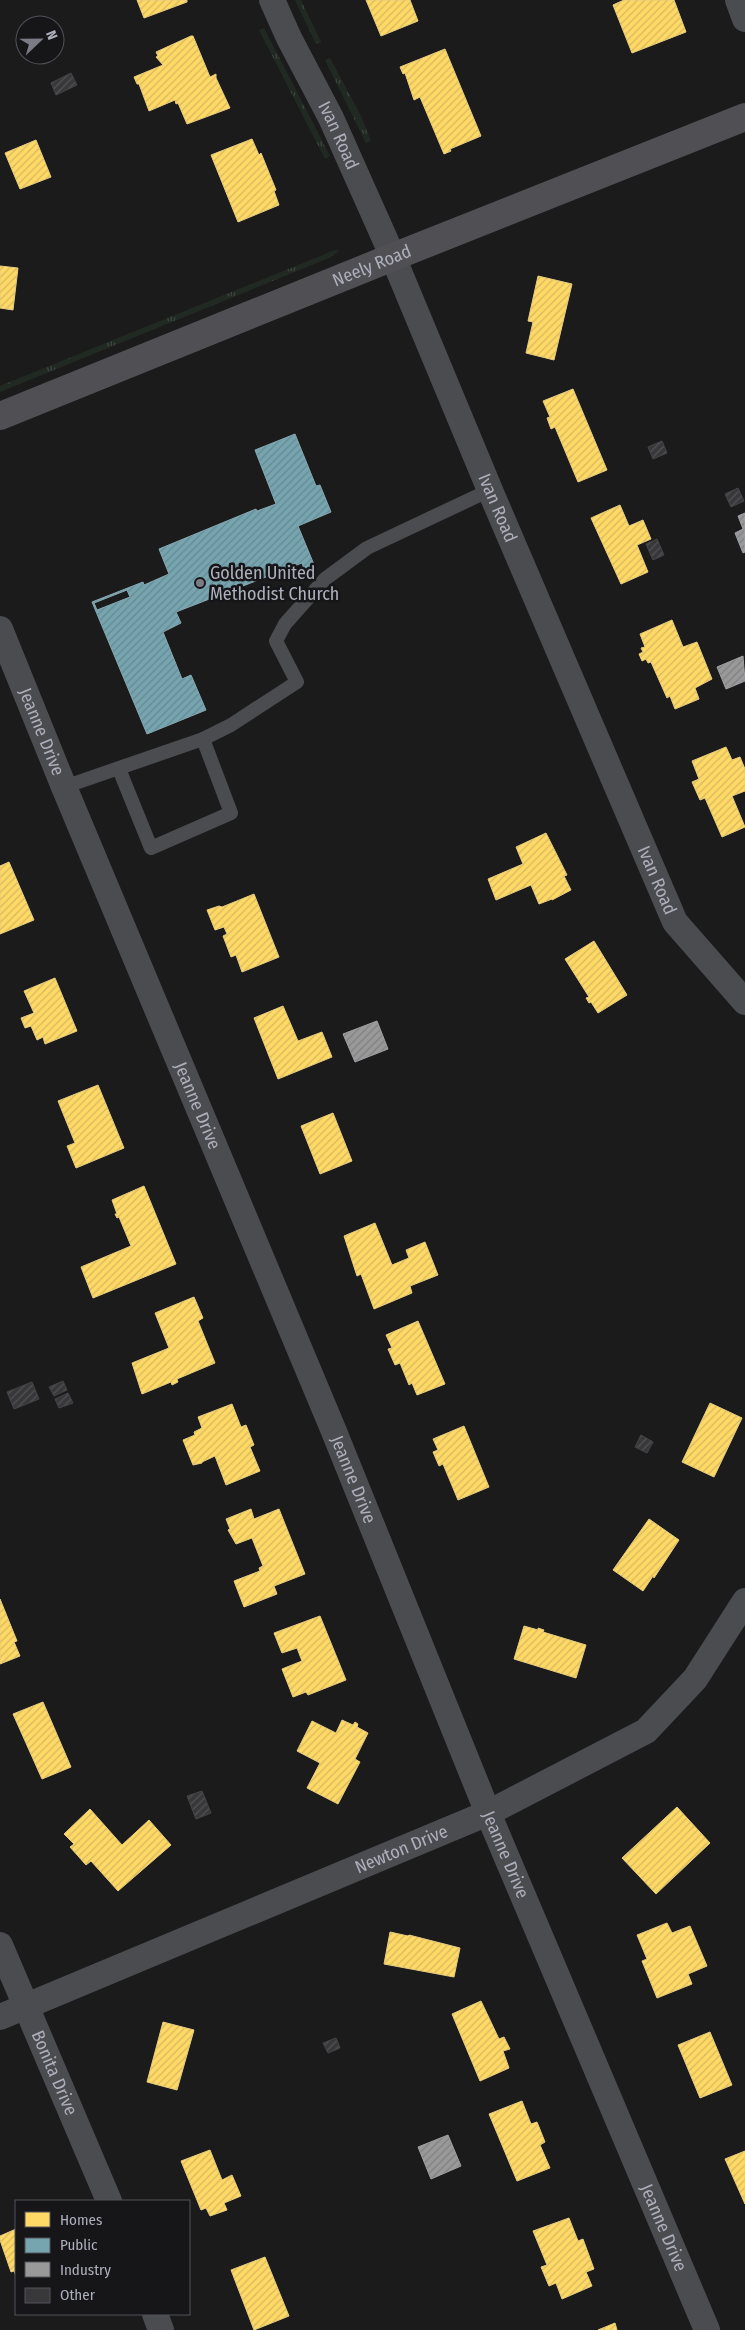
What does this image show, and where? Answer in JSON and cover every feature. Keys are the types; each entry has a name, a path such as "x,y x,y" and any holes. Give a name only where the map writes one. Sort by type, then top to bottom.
{"street":[{"name":"Ivan Road","path":"272,0 289,38 331,118 393,256 490,490 675,922 745,1002"},
{"path":"738,0 745,18"},
{"name":"Neely Road","path":"0,416 393,256 745,118"},
{"name":"Jeanne Drive","path":"0,629 64,787 333,1429 488,1813 707,2330"},
{"name":"Newton Drive","path":"0,2016 488,1813 646,1731 695,1679 745,1601"},
{"name":"Bonita Drive","path":"0,1945 109,2200"},
{"path":"154,2315 161,2330"}],"lane":[{"path":"64,787 204,739 250,713 298,682 276,640 285,624 325,579 367,548 490,490"},
{"path":"119,769 152,848 231,813 204,739"}],"green space":[{"path":"295,0 301,0 321,42 316,44"},
{"path":"264,28 330,156 325,159 259,30"},
{"path":"330,58 361,116 371,141 366,143 325,60"},
{"path":"335,250 339,251 329,258 0,392 0,386"}],"building: Homes":[{"path":"137,0 187,0 187,2 144,18"},
{"path":"366,0 410,0 418,21 381,36"},
{"path":"624,0 674,0 686,32 632,53 613,5"},
{"path":"193,36 210,77 216,74 216,78 230,108 187,124 175,100 149,111 139,84 137,84 134,77 163,65 156,57 158,56 156,52"},
{"path":"445,49 481,136 450,149 451,151 444,154 420,97 414,100 405,73 403,74 400,67"},
{"path":"252,139 259,155 261,153 276,190 274,191 279,205 238,222 211,155"},
{"path":"36,140 51,177 20,189 5,153"},
{"path":"0,266 18,268 13,310 0,308"},
{"path":"538,276 572,284 554,360 526,353 533,322 528,321"},
{"path":"573,389 607,470 578,482 555,427 551,429 547,418 550,417 543,401"},
{"path":"620,505 629,526 643,520 651,539 637,545 648,572 621,584 591,518"},
{"path":"672,620 683,647 697,642 712,679 695,688 699,699 675,709 670,696 667,698 651,662 648,663 646,659 642,661 639,654 643,652 641,648 645,647 640,634"},
{"path":"726,747 732,760 740,757 745,769 745,791 732,796 745,827 722,837 705,798 700,800 692,782 699,779 692,761"},
{"path":"546,833 567,875 564,876 571,890 552,900 539,904 531,885 496,900 488,879 523,864 516,847"},
{"path":"9,862 34,920 0,934 0,866"},
{"path":"254,894 279,957 242,972 236,955 231,957 223,936 227,934 224,927 215,930 207,910 219,906 222,907"},
{"path":"594,941 627,995 598,1013 591,1002 589,1003 586,998 589,997 565,959"},
{"path":"55,978 77,1031 45,1044 43,1037 37,1040 31,1026 25,1028 21,1018 34,1013 24,991"},
{"path":"283,1006 298,1041 322,1032 332,1057 278,1079 254,1018"},
{"path":"98,1085 124,1148 76,1168 67,1146 75,1143 58,1101"},
{"path":"333,1113 352,1161 320,1174 301,1126"},
{"path":"144,1186 176,1264 93,1298 81,1267 131,1246 119,1217 117,1218 115,1214 117,1214 112,1200"},
{"path":"375,1223 392,1265 409,1258 406,1250 425,1242 438,1275 410,1286 412,1293 374,1309 361,1274 357,1276 344,1236"},
{"path":"194,1297 203,1318 198,1321 215,1363 177,1379 178,1382 172,1385 171,1382 142,1394 132,1363 169,1348 155,1313"},
{"path":"418,1321 445,1384 417,1395 412,1383 409,1385 400,1363 395,1365 388,1349 392,1348 386,1335"},
{"path":"710,1403 742,1418 714,1477 682,1462"},
{"path":"232,1404 241,1427 246,1425 254,1445 250,1447 260,1471 226,1485 215,1456 202,1463 193,1465 183,1440 195,1435 194,1432 202,1428 198,1417"},
{"path":"464,1426 489,1487 458,1500 443,1464 439,1466 433,1452 438,1450 433,1439"},
{"path":"251,1509 254,1519 279,1509 305,1574 274,1586 277,1594 244,1607 234,1581 260,1571 259,1568 263,1566 252,1538 236,1544 228,1530 230,1529 226,1519"},
{"path":"649,1519 679,1540 643,1591 613,1570"},
{"path":"0,1599 17,1641 14,1642 20,1656 0,1664"},
{"path":"320,1616 346,1680 308,1695 306,1692 293,1697 282,1669 302,1661 297,1648 282,1653 274,1633"},
{"path":"524,1626 538,1630 538,1628 544,1630 543,1632 586,1645 576,1678 514,1659"},
{"path":"43,1702 71,1767 42,1779 13,1714"},
{"path":"342,1720 353,1725 355,1722 358,1724 357,1727 368,1733 355,1759 360,1762 338,1804 307,1788 320,1763 297,1751 312,1721 336,1733"},
{"path":"677,1807 710,1843 656,1894 622,1858"},
{"path":"90,1809 122,1845 149,1820 171,1845 118,1891 91,1861 86,1865 70,1847 74,1844 64,1834"},
{"path":"667,1923 672,1933 690,1926 707,1966 688,1974 692,1984 657,1998 642,1961 647,1959 637,1935"},
{"path":"390,1932 460,1948 454,1977 384,1964"},
{"path":"481,2001 499,2039 504,2037 510,2049 503,2051 509,2068 480,2081 452,2014"},
{"path":"163,2022 194,2030 177,2090 147,2082"},
{"path":"710,2032 732,2085 700,2098 678,2045"},
{"path":"522,2101 531,2124 537,2122 545,2142 540,2145 550,2168 517,2181 489,2114"},
{"path":"210,2150 222,2180 232,2175 241,2196 224,2203 227,2210 210,2216 206,2208 201,2210 181,2161"},
{"path":"745,2151 745,2204 725,2159"},
{"path":"569,2218 578,2241 583,2239 594,2269 586,2272 592,2286 562,2299 556,2283 549,2286 541,2267 547,2265 533,2231"},
{"path":"15,2229 15,2274 14,2271 11,2272 0,2236"},
{"path":"265,2257 289,2316 254,2330 231,2270"},
{"path":"615,2323 617,2330 598,2330"}],"building: Public":[{"name":"Golden United Methodist Church","path":"295,434 316,486 320,485 331,512 298,526 315,567 305,572 302,563 176,612 181,623 163,632 182,679 191,675 206,710 147,734 92,602 143,582 144,585 169,574 159,549 256,509 257,511 276,504 255,450","holes":["127,590 130,597 97,610 94,603"]}],"building: Industry":[{"path":"745,513 745,552 743,553 735,533 743,529 738,516"},
{"path":"743,656 745,681 726,689 717,667"},
{"path":"377,1021 388,1049 355,1062 343,1034"},
{"path":"448,2135 461,2166 431,2179 418,2147"}],"building: Other":[{"path":"71,73 77,85 56,95 51,83"},
{"path":"662,441 667,453 653,459 648,447"},
{"path":"738,488 744,501 731,507 725,494"},
{"path":"657,539 664,555 653,560 646,544"},
{"path":"63,1381 67,1390 54,1396 49,1387"},
{"path":"32,1382 39,1399 14,1409 7,1392"},
{"path":"68,1393 73,1403 59,1408 55,1399"},
{"path":"641,1435 653,1442 647,1453 635,1447"},
{"path":"202,1791 211,1813 196,1819 187,1796"},
{"path":"336,2038 340,2048 328,2053 323,2043"}],"place":[{"name":"Golden United Methodist Church","path":"200,583"}]}
